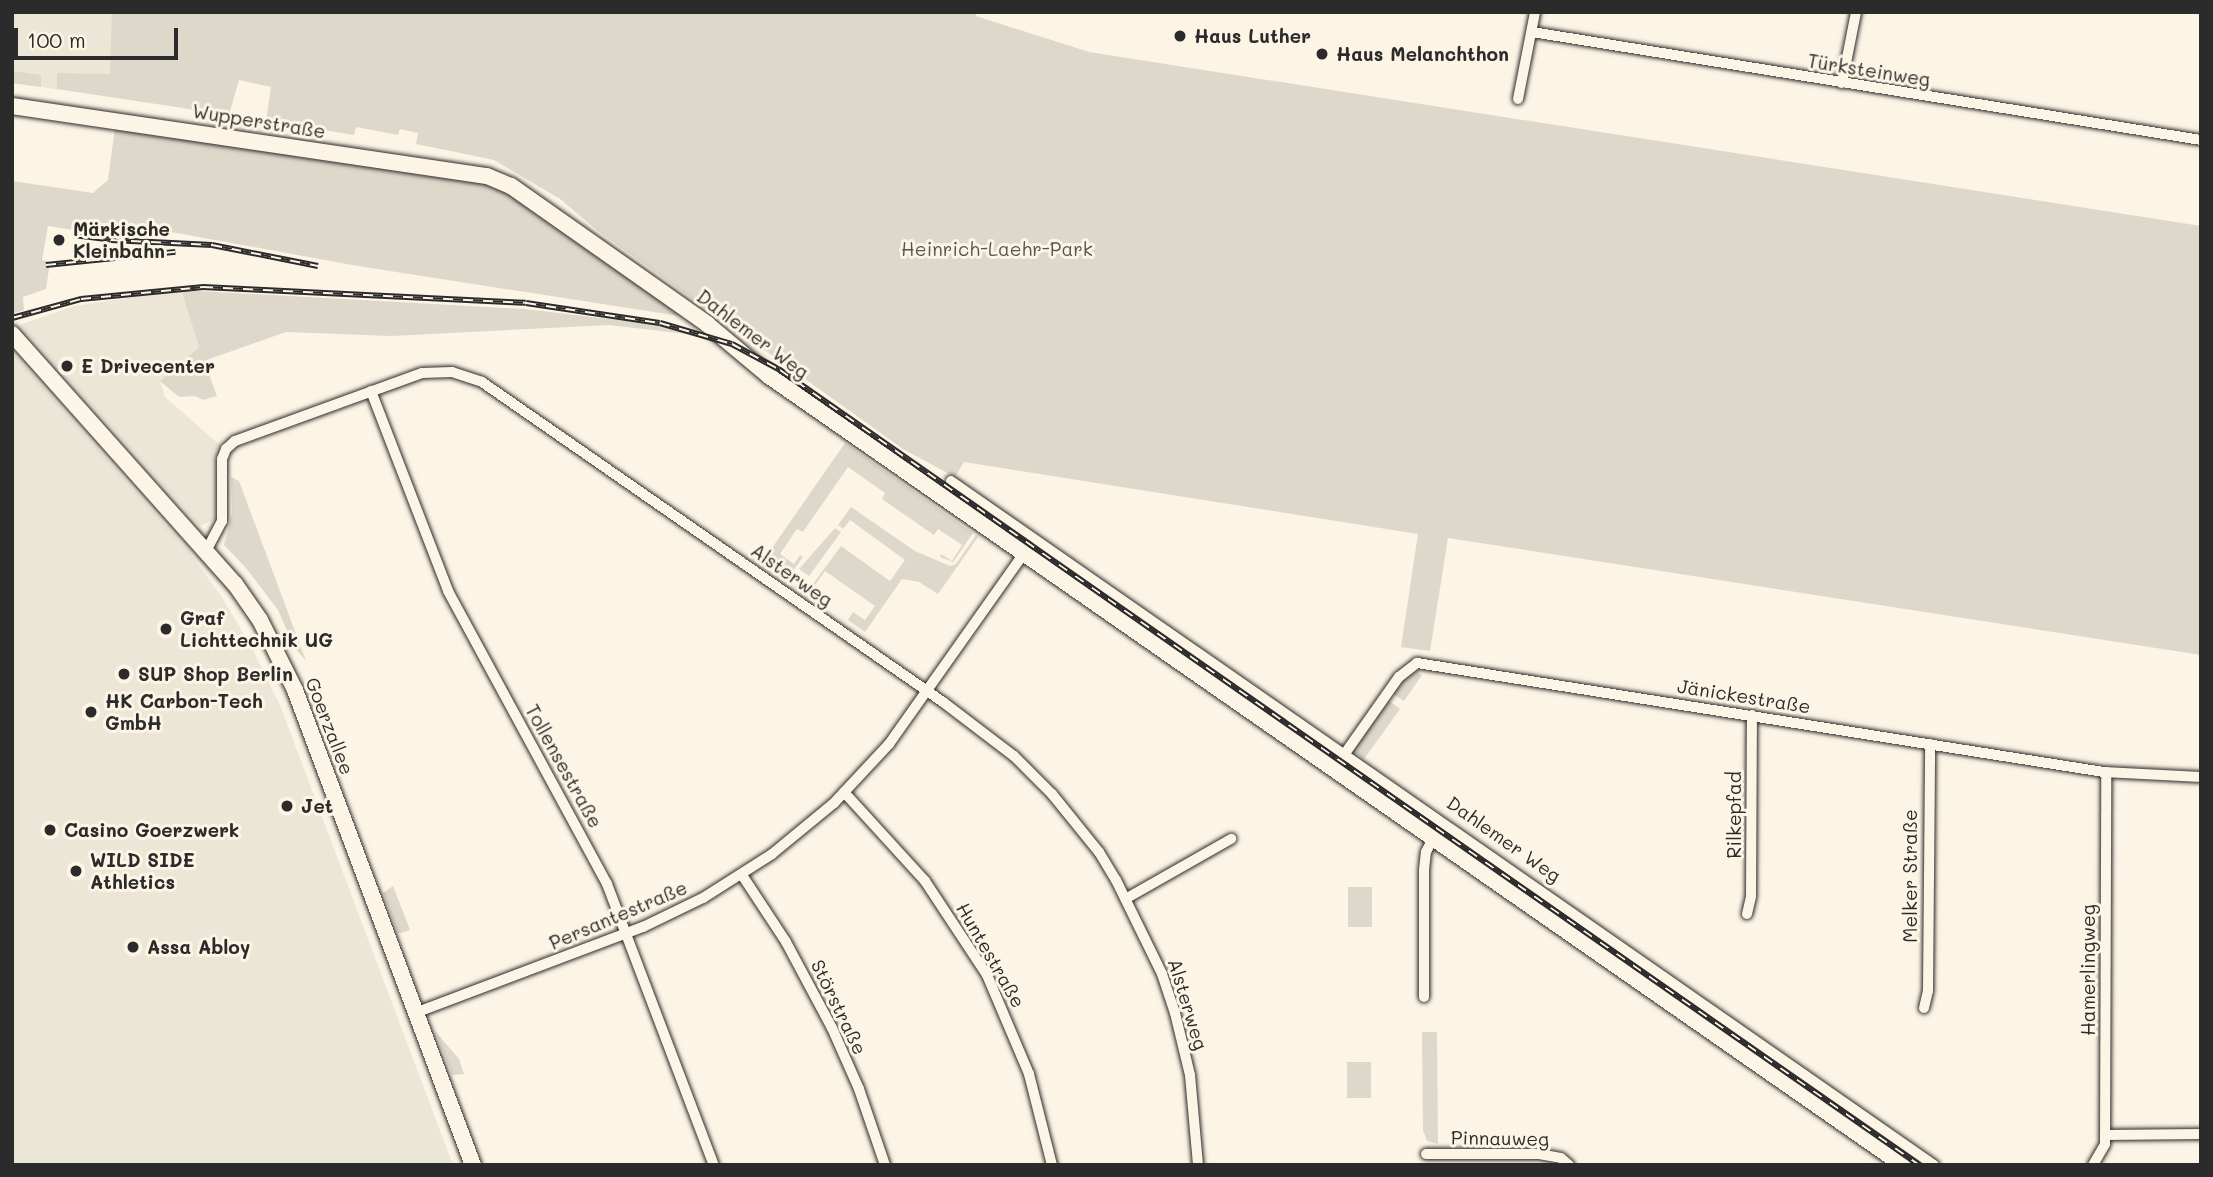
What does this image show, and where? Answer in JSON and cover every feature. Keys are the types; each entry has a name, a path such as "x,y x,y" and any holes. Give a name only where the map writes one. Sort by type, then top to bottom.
{"main road":[{"name":"Wupperstraße","path":"12,106 499,180"},
{"name":"Dahlemer Weg","path":"499,180 524,194 697,317 769,376 1899,1163"},
{"name":"Goerzallee","path":"12,334 234,584 260,620 295,690 473,1165"}],"street":[{"path":"1517,99 1535,12"},
{"path":"1842,83 1856,12"},
{"name":"Türksteinweg","path":"1532,32 2201,140"},
{"name":"Alsterweg","path":"205,552 222,521 222,459 230,444 422,373 459,373 482,382 928,691 1014,756 1052,794 1099,852 1127,898 1156,958 1175,1013 1192,1086 1198,1165"},
{"name":"Tollensestraße","path":"371,391 448,591 592,852 627,933 714,1165"},
{"name":"Dahlemer Weg","path":"951,481 1227,670 1934,1165"},
{"path":"981,523 991,508"},
{"name":"Persantestraße","path":"415,1013 627,933 682,909 742,875 803,830 844,792 889,744 1024,553"},
{"path":"1049,571 1060,555"},
{"path":"1127,625 1138,609"},
{"path":"1200,676 1211,659"},
{"name":"Jänickestraße","path":"1334,769 1399,677 1417,663 2106,772 2201,778"},
{"path":"1215,687 1227,670"},
{"path":"1243,706 1254,689"},
{"path":"1271,725 1282,709"},
{"name":"Rilkepfad","path":"1747,914 1751,896 1752,715"},
{"path":"1292,740 1303,724"},
{"name":"Melker Straße","path":"1924,1008 1928,991 1930,744"},
{"name":"Hamerlingweg","path":"2093,1165 2105,1148 2106,772"},
{"name":"Huntestraße","path":"844,792 910,862 977,958 1021,1050 1039,1108 1052,1165"},
{"path":"1395,811 1405,796"},
{"path":"1424,997 1424,870 1426,852 1433,838"},
{"path":"1127,898 1231,839"},
{"name":"Störstraße","path":"742,875 786,942 828,1019 859,1089 885,1165"},
{"path":"1568,932 1578,916"},
{"path":"1603,956 1614,940"},
{"path":"1696,1021 1707,1005"},
{"path":"1762,1067 1772,1052"},
{"path":"1815,1104 1825,1089"},
{"path":"1847,1125 1857,1111"},
{"path":"2105,1135 2201,1134"},
{"name":"Dahlemer Weg","path":"1899,1163 1910,1148"},
{"name":"Pinnauweg","path":"1426,1154 1539,1154 1561,1158 1569,1165"}],"shaded area":[{"path":"12,12 123,12 107,96 12,83"},
{"path":"181,290 199,347 160,381 165,397 221,446 216,460 217,518 200,526 20,325 74,306"},
{"path":"12,352 190,553 221,596 252,648 280,705 453,1165 12,1165"}],"green space":[{"name":"Heinrich-Laehr-Park","path":"112,12 976,12 976,16 1089,52 2201,226 2201,655 1448,538 1430,651 1401,647 1418,534 964,462 955,477 903,449 598,231 560,199 494,160 416,144 418,133 400,129 398,135 356,127 354,135 266,121 271,87 239,80 229,115 57,89 57,73 110,74"},
{"path":"12,71 41,75 41,87 12,83"},
{"path":"115,128 499,186 686,317 358,266 160,230 76,220 74,230 48,226 42,260 50,262 46,289 23,297 24,310 12,314 12,181 93,193 108,180"},
{"path":"181,290 525,309 660,325 686,331 686,334 609,325 392,336 286,332 204,361 217,396 203,400 195,396 179,397 160,381 199,347"},
{"path":"845,443 973,533 953,562 940,557 941,554 952,561 962,545 938,529 934,535 882,499 885,493 848,467 803,532 797,529 780,554 794,564 800,555 803,557 788,578 763,561"},
{"path":"231,477 239,481 306,661 294,647 278,610 246,568 224,545 232,513"},
{"path":"851,507 915,551 950,566 956,564 976,535 978,537 938,594 919,582 902,579 865,632 848,620 853,612 865,620 875,606 825,571 815,585 825,593 820,601 807,592 841,546 890,581 905,560 850,520 843,529 838,525"},
{"path":"835,528 841,532 809,576 799,569"},
{"path":"1416,671 1422,675 1404,701 1393,694 1402,681"},
{"path":"1389,701 1400,709 1364,759 1353,751"},
{"path":"330,718 348,763 339,767 320,724"},
{"path":"1408,803 1569,917 1569,924 1402,808"},
{"path":"393,886 410,930 401,933 398,933 383,893"},
{"path":"1348,887 1372,887 1372,927 1348,927"},
{"path":"1614,948 1700,1008 1697,1013 1610,953"},
{"path":"435,1031 459,1059 464,1074 452,1075"},
{"path":"1422,1032 1437,1032 1438,1144 1427,1141 1423,1130"},
{"path":"1347,1062 1371,1062 1371,1098 1347,1098"}],"railway":[{"path":"73,235 111,240 212,245 318,266"},
{"path":"46,265 175,252"},
{"path":"12,318 81,299 203,287 526,303 660,323 732,344 780,370 1919,1165"}],"place":[{"name":"Haus Luther","path":"1180,36"},
{"name":"Haus Melanchthon","path":"1322,54"},
{"name":"Märkische Kleinbahn","path":"59,240"},
{"name":"E Drivecenter","path":"67,366"},
{"name":"Graf Lichttechnik UG","path":"166,629"},
{"name":"SUP Shop Berlin","path":"124,674"},
{"name":"HK Carbon-Tech GmbH","path":"91,712"},
{"name":"Jet","path":"287,806"},
{"name":"Casino Goerzwerk","path":"50,830"},
{"name":"WILD SIDE Athletics","path":"76,871"},
{"name":"Assa Abloy","path":"133,947"}]}
